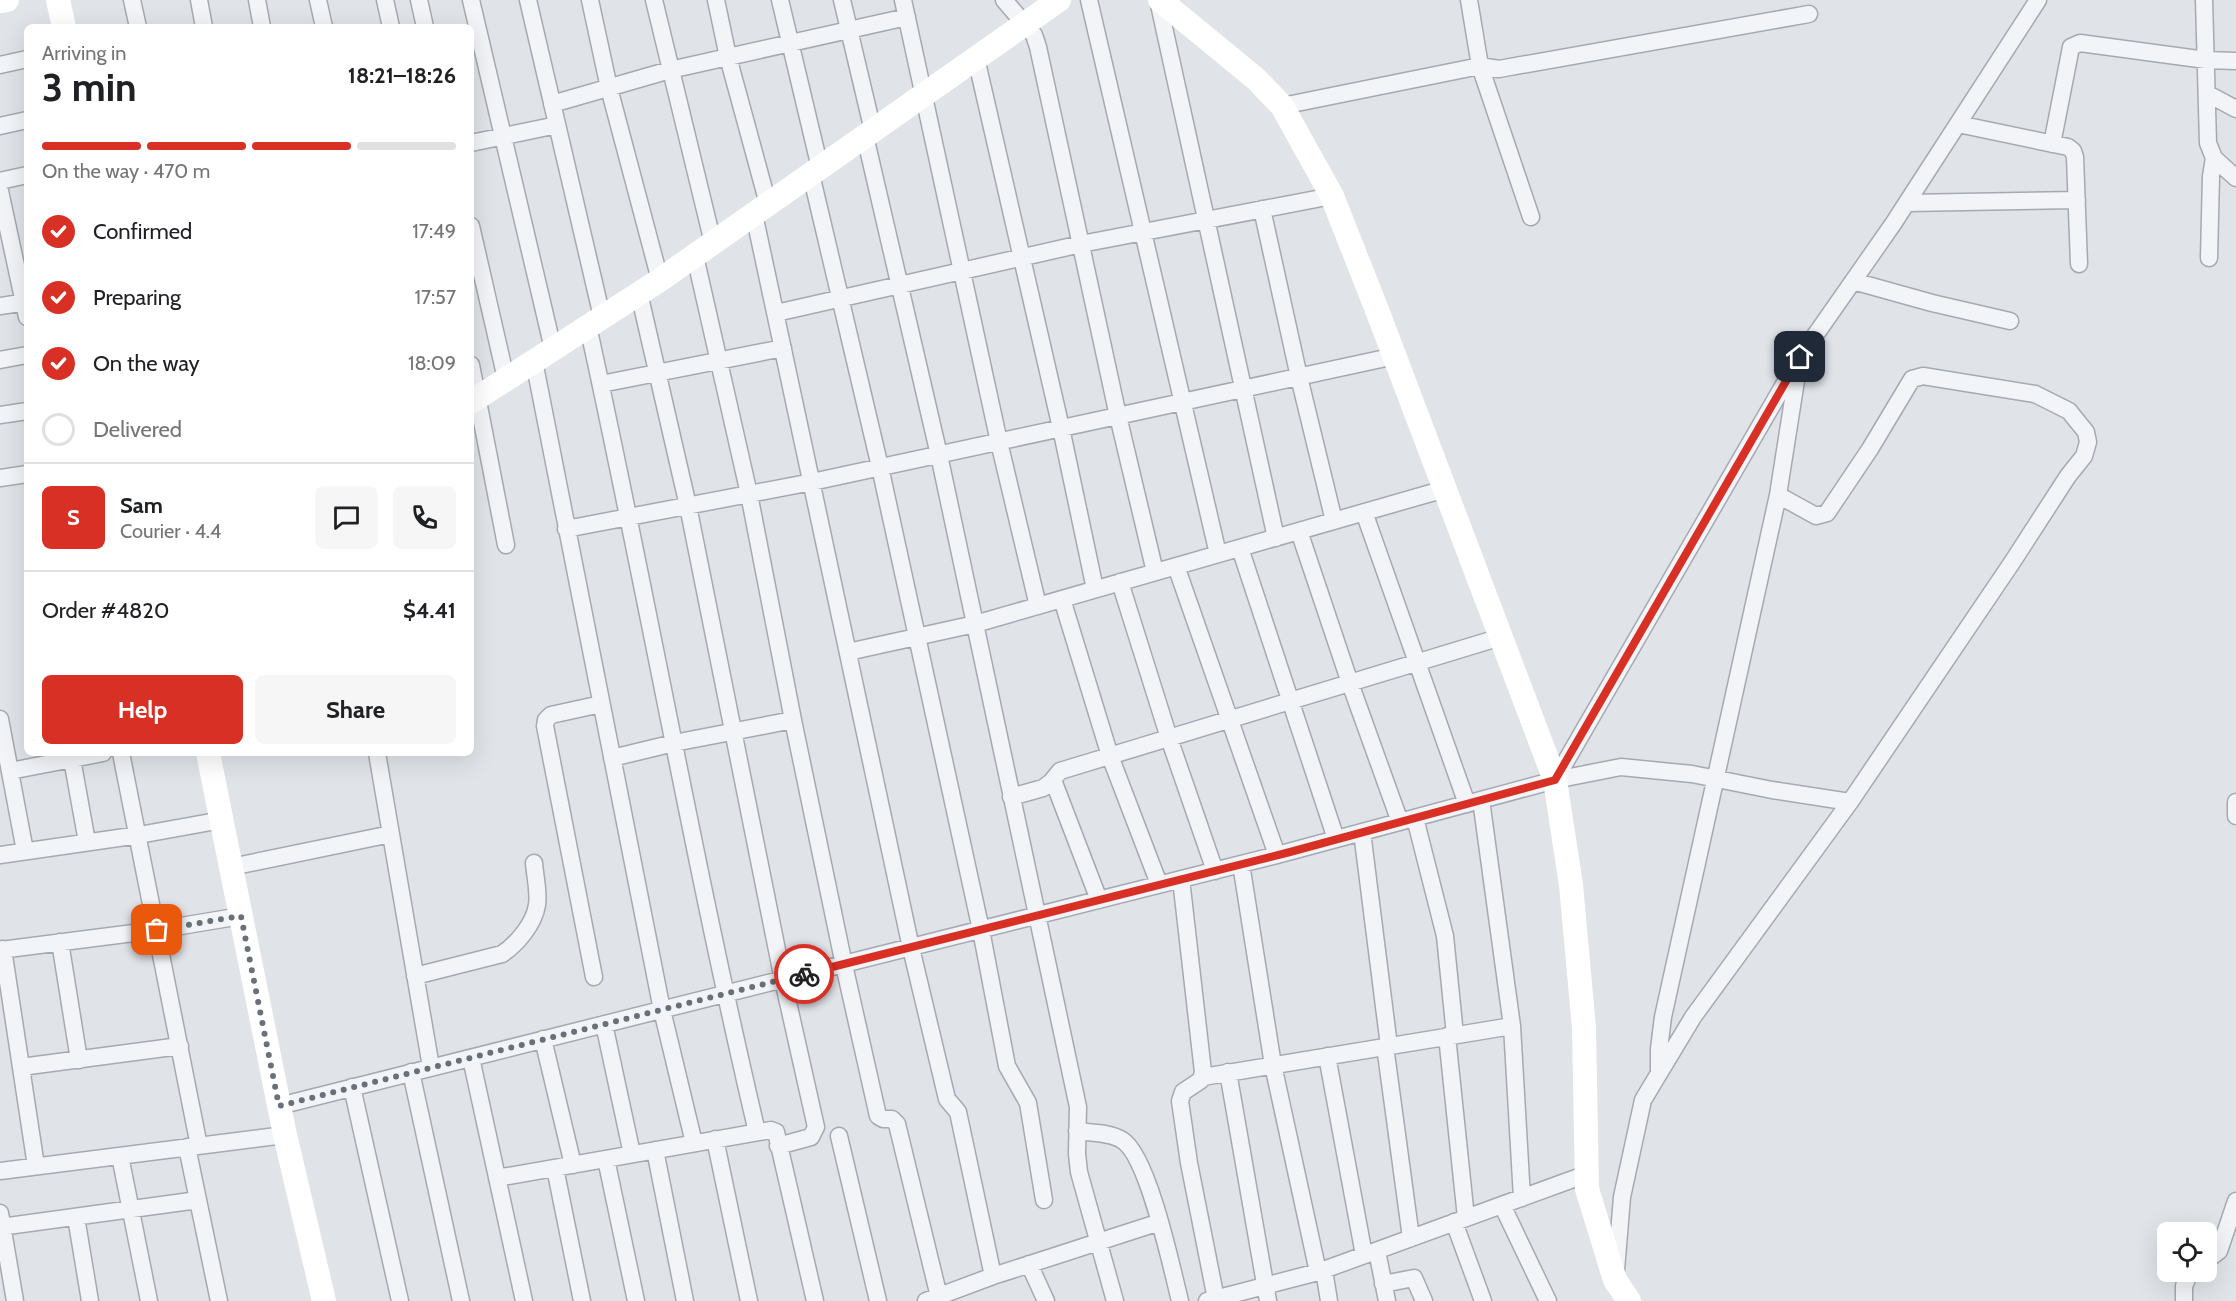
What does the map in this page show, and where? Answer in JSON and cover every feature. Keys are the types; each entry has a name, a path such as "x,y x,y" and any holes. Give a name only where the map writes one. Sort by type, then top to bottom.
{"street":[{"path":"0,1 7,0"},
{"path":"58,0 63,24"},
{"path":"132,0 137,24"},
{"path":"199,0 203,24"},
{"path":"257,0 261,24"},
{"path":"318,0 323,24"},
{"path":"385,0 390,24"},
{"path":"419,0 424,24"},
{"path":"471,0 503,136 543,355 566,529 662,1010 693,1143"},
{"path":"528,0 557,125 595,322 601,384 630,517 724,994 757,1131"},
{"path":"590,0 609,88 660,280"},
{"path":"654,0 670,70 704,249 718,360 748,494 792,720 844,964 878,1116 883,1119 892,1119 897,1124 935,1299 993,1276 1160,1222"},
{"path":"716,0 761,209 783,348 911,948 946,1099 958,1112 993,1276"},
{"path":"780,0 840,300 917,636 981,930 1007,1066 1028,1103 1044,1200"},
{"path":"842,0 900,285 939,455 1078,1107 1079,1172 1115,1301"},
{"path":"903,0 999,442 1038,606"},
{"path":"1004,0 1034,35 1038,47 1118,416 1155,572"},
{"path":"506,545 475,399 660,280 1059,0"},
{"path":"1089,0 1218,554"},
{"path":"1159,0 1256,79 1282,106 1332,196 1555,780 1571,885 1584,1028 1587,1189 1615,1280 1629,1301"},
{"path":"1159,0 1205,220 1276,538"},
{"path":"1469,0 1480,66 1530,217"},
{"path":"1555,780 1800,357 1907,203 2038,0"},
{"path":"2204,0 2208,143 2214,158 2236,178"},
{"path":"1282,106 1480,66 1499,69 1809,14"},
{"path":"552,104 670,70 907,17"},
{"path":"2052,144 2071,48 2074,45 2080,43 2206,60 2236,61"},
{"path":"976,58 1061,428 1095,589"},
{"path":"0,65 24,60"},
{"path":"2208,94 2236,109"},
{"path":"0,126 24,121"},
{"path":"1958,124 2068,147 2073,151 2079,264"},
{"path":"474,142 557,125"},
{"path":"2209,258 2211,176 2214,158"},
{"path":"0,181 24,176"},
{"path":"0,191 5,236 24,300"},
{"path":"776,313 1081,244 1143,234 1332,196"},
{"path":"1907,203 2077,200"},
{"path":"1262,209 1334,521"},
{"path":"474,239 506,379"},
{"path":"1853,281 1932,303 2010,321"},
{"path":"639,293 688,506 783,980 816,1127 811,1137 778,1146"},
{"path":"0,306 24,307"},
{"path":"601,384 783,348"},
{"path":"0,360 24,356"},
{"path":"566,529 812,482 1395,356"},
{"path":"1659,1073 1663,1017 1778,495 1800,357"},
{"path":"1615,1280 1622,1197 1643,1100 1693,1017 1850,802 2068,476 2084,456 2088,442 2086,432 2069,411 2036,394 1923,376 1916,377 1912,379 1870,449 1827,513 1816,516 1778,495"},
{"path":"0,415 24,411"},
{"path":"0,478 24,474"},
{"path":"848,652 975,624 1445,489"},
{"path":"1364,512 1416,663 1474,802 1512,1026 1522,1198"},
{"path":"1299,531 1350,683 1408,820 1445,936 1460,1220 1483,1301"},
{"path":"1240,548 1336,839"},
{"path":"1176,566 1278,855"},
{"path":"1120,582 1169,738 1215,871"},
{"path":"1062,599 1110,756 1159,884"},
{"path":"1011,797 1043,788 1060,771 1501,637"},
{"path":"594,977 545,726 550,715 601,704"},
{"path":"0,719 25,851"},
{"path":"612,758 674,743 792,720"},
{"path":"10,771 88,756"},
{"path":"122,756 180,1046 198,1200 219,1301"},
{"path":"209,756 285,1135 324,1301"},
{"path":"378,756 431,1067"},
{"path":"72,759 87,842"},
{"path":"279,1106 1278,855 1555,780 1621,767 1692,774 1850,802"},
{"path":"1053,780 1099,900"},
{"path":"2236,802 2236,816"},
{"path":"0,855 139,835 222,820"},
{"path":"1362,832 1411,1238"},
{"path":"231,867 391,834"},
{"path":"415,976 502,954 511,949 534,916 537,907 534,863"},
{"path":"1241,864 1273,1065 1329,1301"},
{"path":"1181,879 1203,1077"},
{"path":"36,1166 2,950 157,930 241,916"},
{"path":"60,942 79,1060"},
{"path":"604,1024 632,1154"},
{"path":"1512,1026 1203,1077 1183,1092 1180,1101 1212,1300 1267,1293 1587,1174"},
{"path":"543,1039 573,1165"},
{"path":"21,1067 180,1046"},
{"path":"1327,1056 1371,1253 1387,1301"},
{"path":"471,1058 524,1301"},
{"path":"411,1072 462,1301"},
{"path":"1228,1072 1267,1293"},
{"path":"352,1088 400,1301"},
{"path":"497,1178 771,1130 776,1132 815,1301"},
{"path":"1077,1131 1116,1137 1125,1141 1145,1176 1160,1222 1180,1301"},
{"path":"0,1171 285,1135"},
{"path":"839,1136 878,1301"},
{"path":"715,1139 750,1301"},
{"path":"655,1150 685,1301"},
{"path":"120,1156 149,1301"},
{"path":"606,1159 636,1301"},
{"path":"555,1168 582,1301"},
{"path":"15,1301 1,1222 76,1217 198,1200"},
{"path":"2217,1253 2236,1201"},
{"path":"1502,1205 1548,1301"},
{"path":"76,1217 90,1301"},
{"path":"1029,1264 1046,1301"},
{"path":"1383,1284 1414,1278 1424,1301"},
{"path":"2184,1301 2186,1282"}],"way so far":[{"path":"157,930 241,916 279,1106 804,974"}],"route":[{"path":"804,974 1290,852 1555,780 1800,357"}]}
